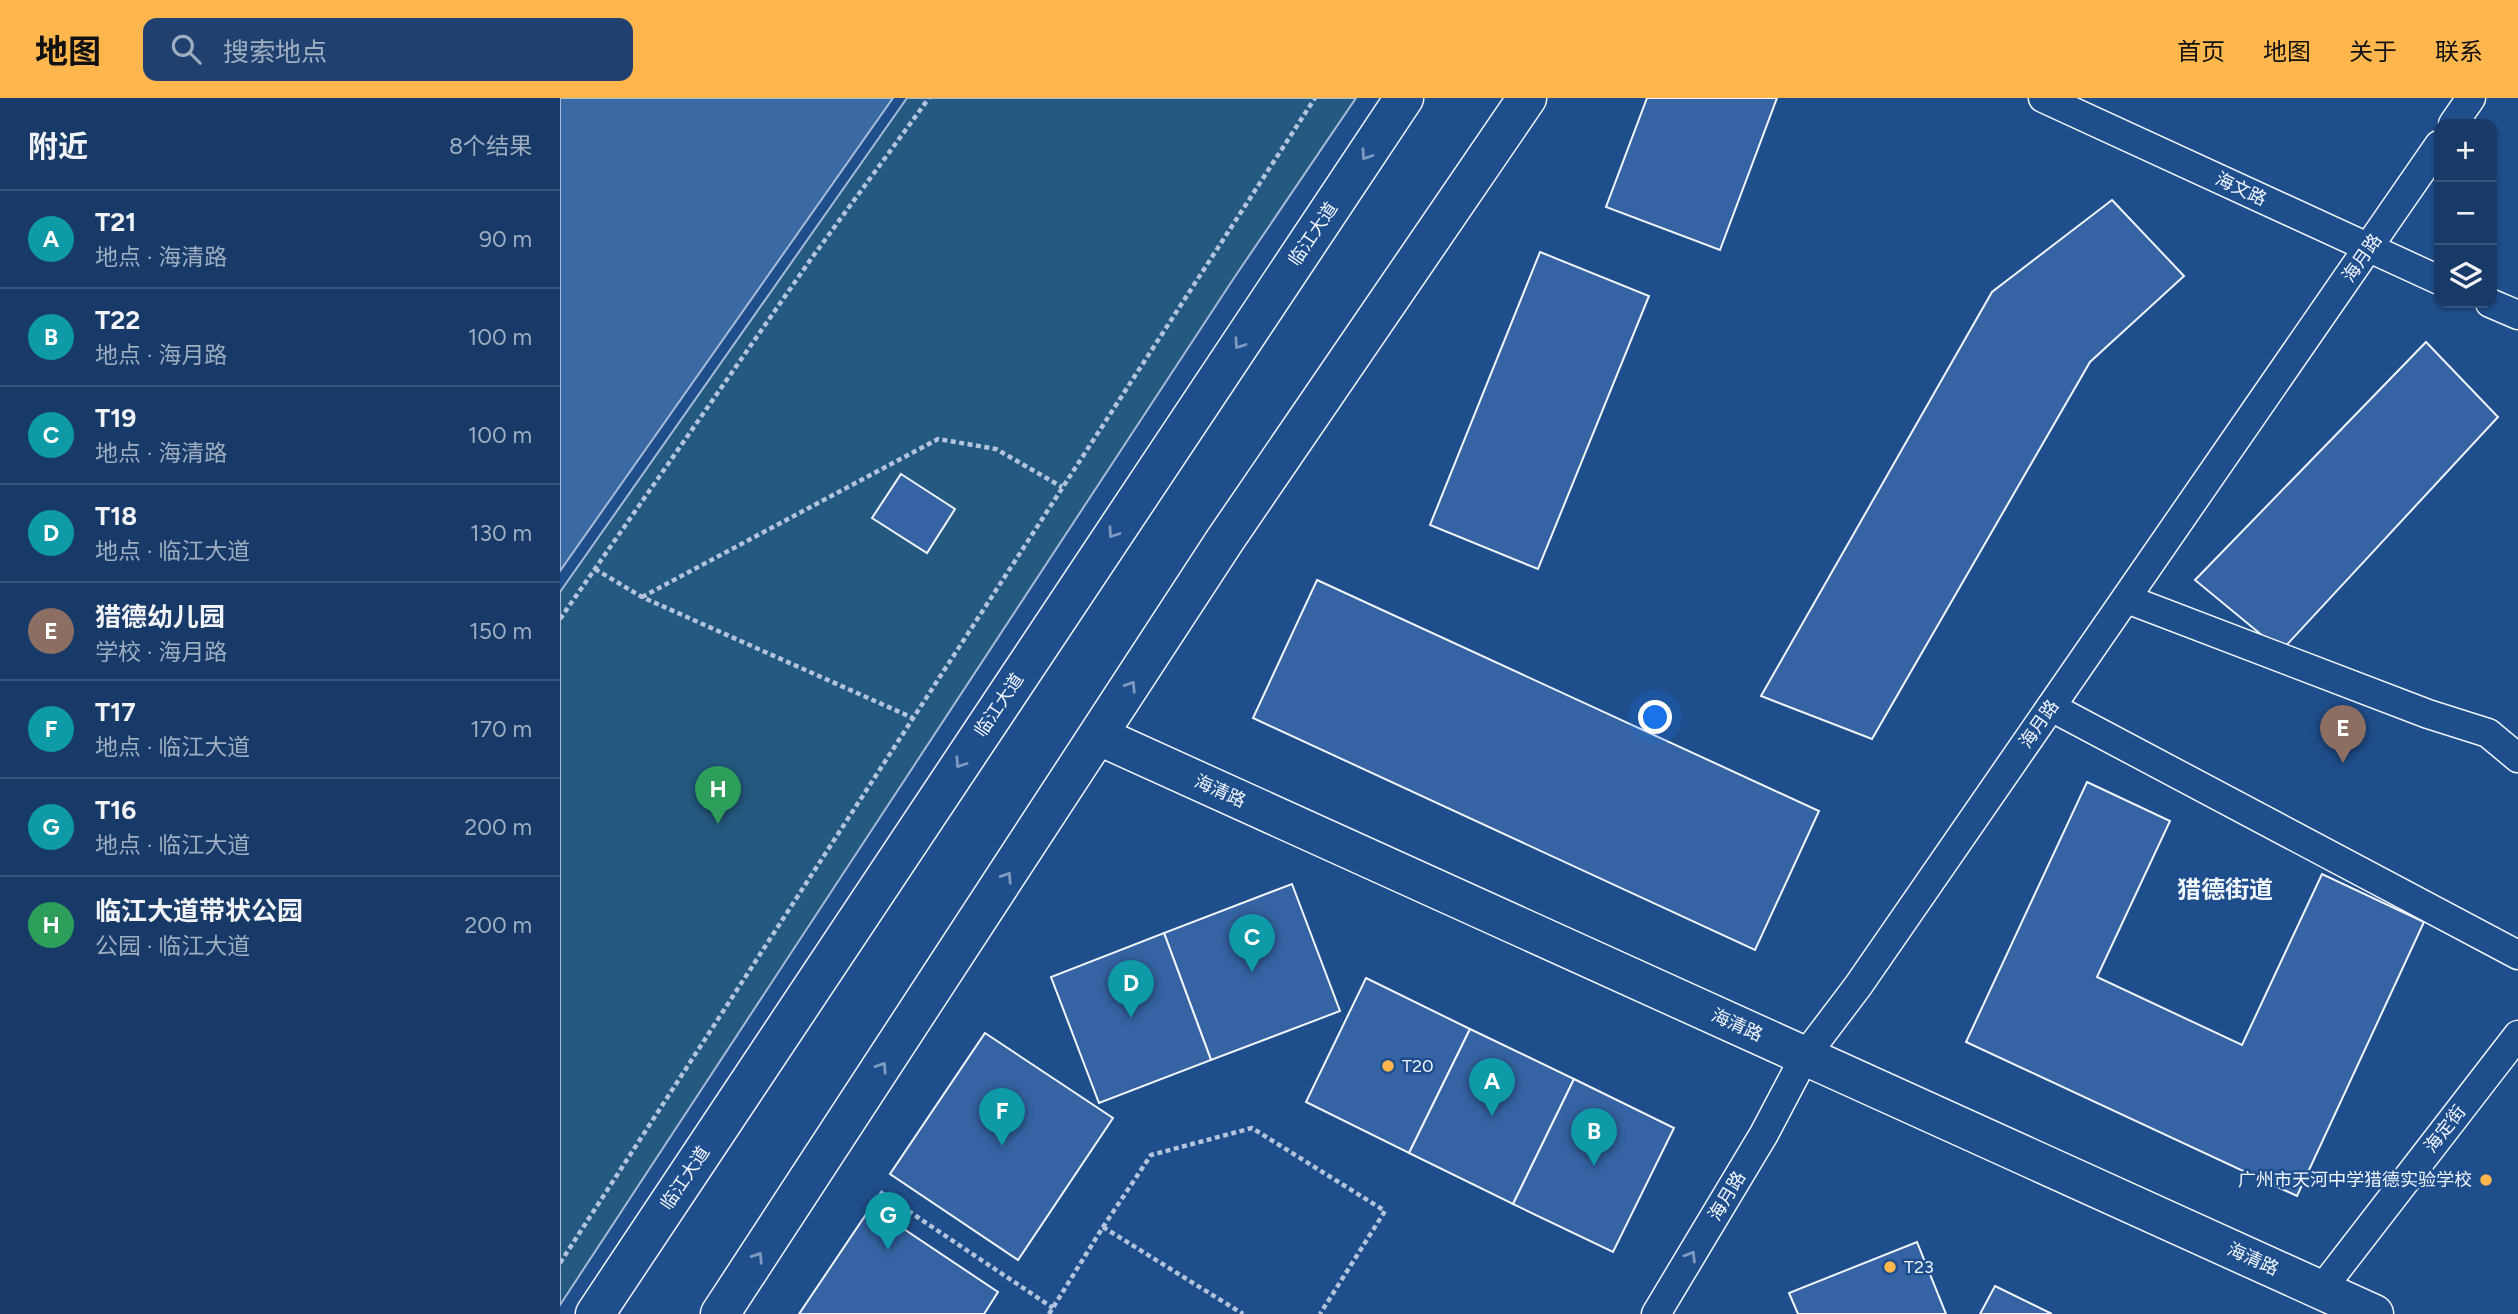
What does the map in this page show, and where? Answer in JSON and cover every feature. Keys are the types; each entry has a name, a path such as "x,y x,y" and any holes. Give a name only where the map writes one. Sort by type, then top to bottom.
{"main road":[{"name":"临江大道","path":"595,1314 1404,98"},
{"path":"720,1314 1225,540 1527,98"},
{"name":"海清路","path":"1099,736 2374,1314"}],"street":[{"name":"海文路","path":"2043,98 2434,278"},
{"path":"2456,119 2471,98"},
{"name":"海月路","path":"1656,1314 1764,1134 1805,1056 1858,986 2434,152"},
{"path":"2497,306 2518,315"},
{"path":"2127,598 2428,714 2488,733 2518,758"},
{"path":"2051,707 2518,955"},
{"name":"海定街","path":"2320,1290 2518,1035"}],"path":[{"path":"560,619 811,259 929,98"},
{"path":"560,1263 1315,98"},
{"path":"642,597 938,439 996,449 1062,487"},
{"path":"595,569 642,597 913,718"},
{"path":"1049,1314 1151,1155 1252,1128 1385,1211 1320,1314"},
{"path":"880,1192 1053,1308"},
{"path":"1103,1227 1243,1314"}],"shaded area":[{"path":"560,98 893,98 560,571"},
{"path":"907,98 1356,98 1234,278 560,1305 560,592"}],"building":[{"path":"1647,98 1777,98 1720,250 1606,207"},
{"path":"2112,200 2184,276 2090,362 1872,739 1761,696 1992,292"},
{"path":"1540,252 1649,296 1538,569 1430,525"},
{"path":"2426,342 2498,417 2281,651 2195,580"},
{"path":"901,474 955,509 927,553 872,518"},
{"path":"1317,580 1819,811 1755,950 1253,718"},
{"path":"2087,782 2170,821 2097,977 2242,1045 2322,874 2424,922 2297,1196 1966,1042"},
{"path":"1292,884 1340,1011 1211,1060 1164,933"},
{"path":"1164,933 1211,1060 1099,1103 1051,977"},
{"name":"T20","path":"1366,978 1470,1029 1409,1153 1306,1102"},
{"path":"1470,1029 1574,1079 1513,1204 1409,1153"},
{"path":"985,1033 1113,1118 1018,1260 890,1174"},
{"path":"1574,1079 1674,1128 1613,1252 1513,1204"},
{"path":"871,1207 998,1292 984,1314 799,1314"},
{"name":"T23","path":"1917,1242 1946,1314 1798,1314 1789,1293"},
{"path":"1995,1286 2052,1314 1980,1314"}],"place":[{"name":"猎德幼儿园","path":"2343,763"},
{"name":"临江大道带状公园","path":"718,824"},
{"name":"T19","path":"1252,972"},
{"name":"T18","path":"1131,1018"},
{"name":"T20","path":"1388,1066"},
{"name":"T21","path":"1492,1116"},
{"name":"T17","path":"1002,1146"},
{"name":"T22","path":"1594,1166"},
{"name":"广州市天河中学猎德实验学校","path":"2486,1180"},
{"name":"T16","path":"888,1250"},
{"name":"T23","path":"1890,1267"}],"district":[{"name":"猎德街道","path":"2225,889"}]}
